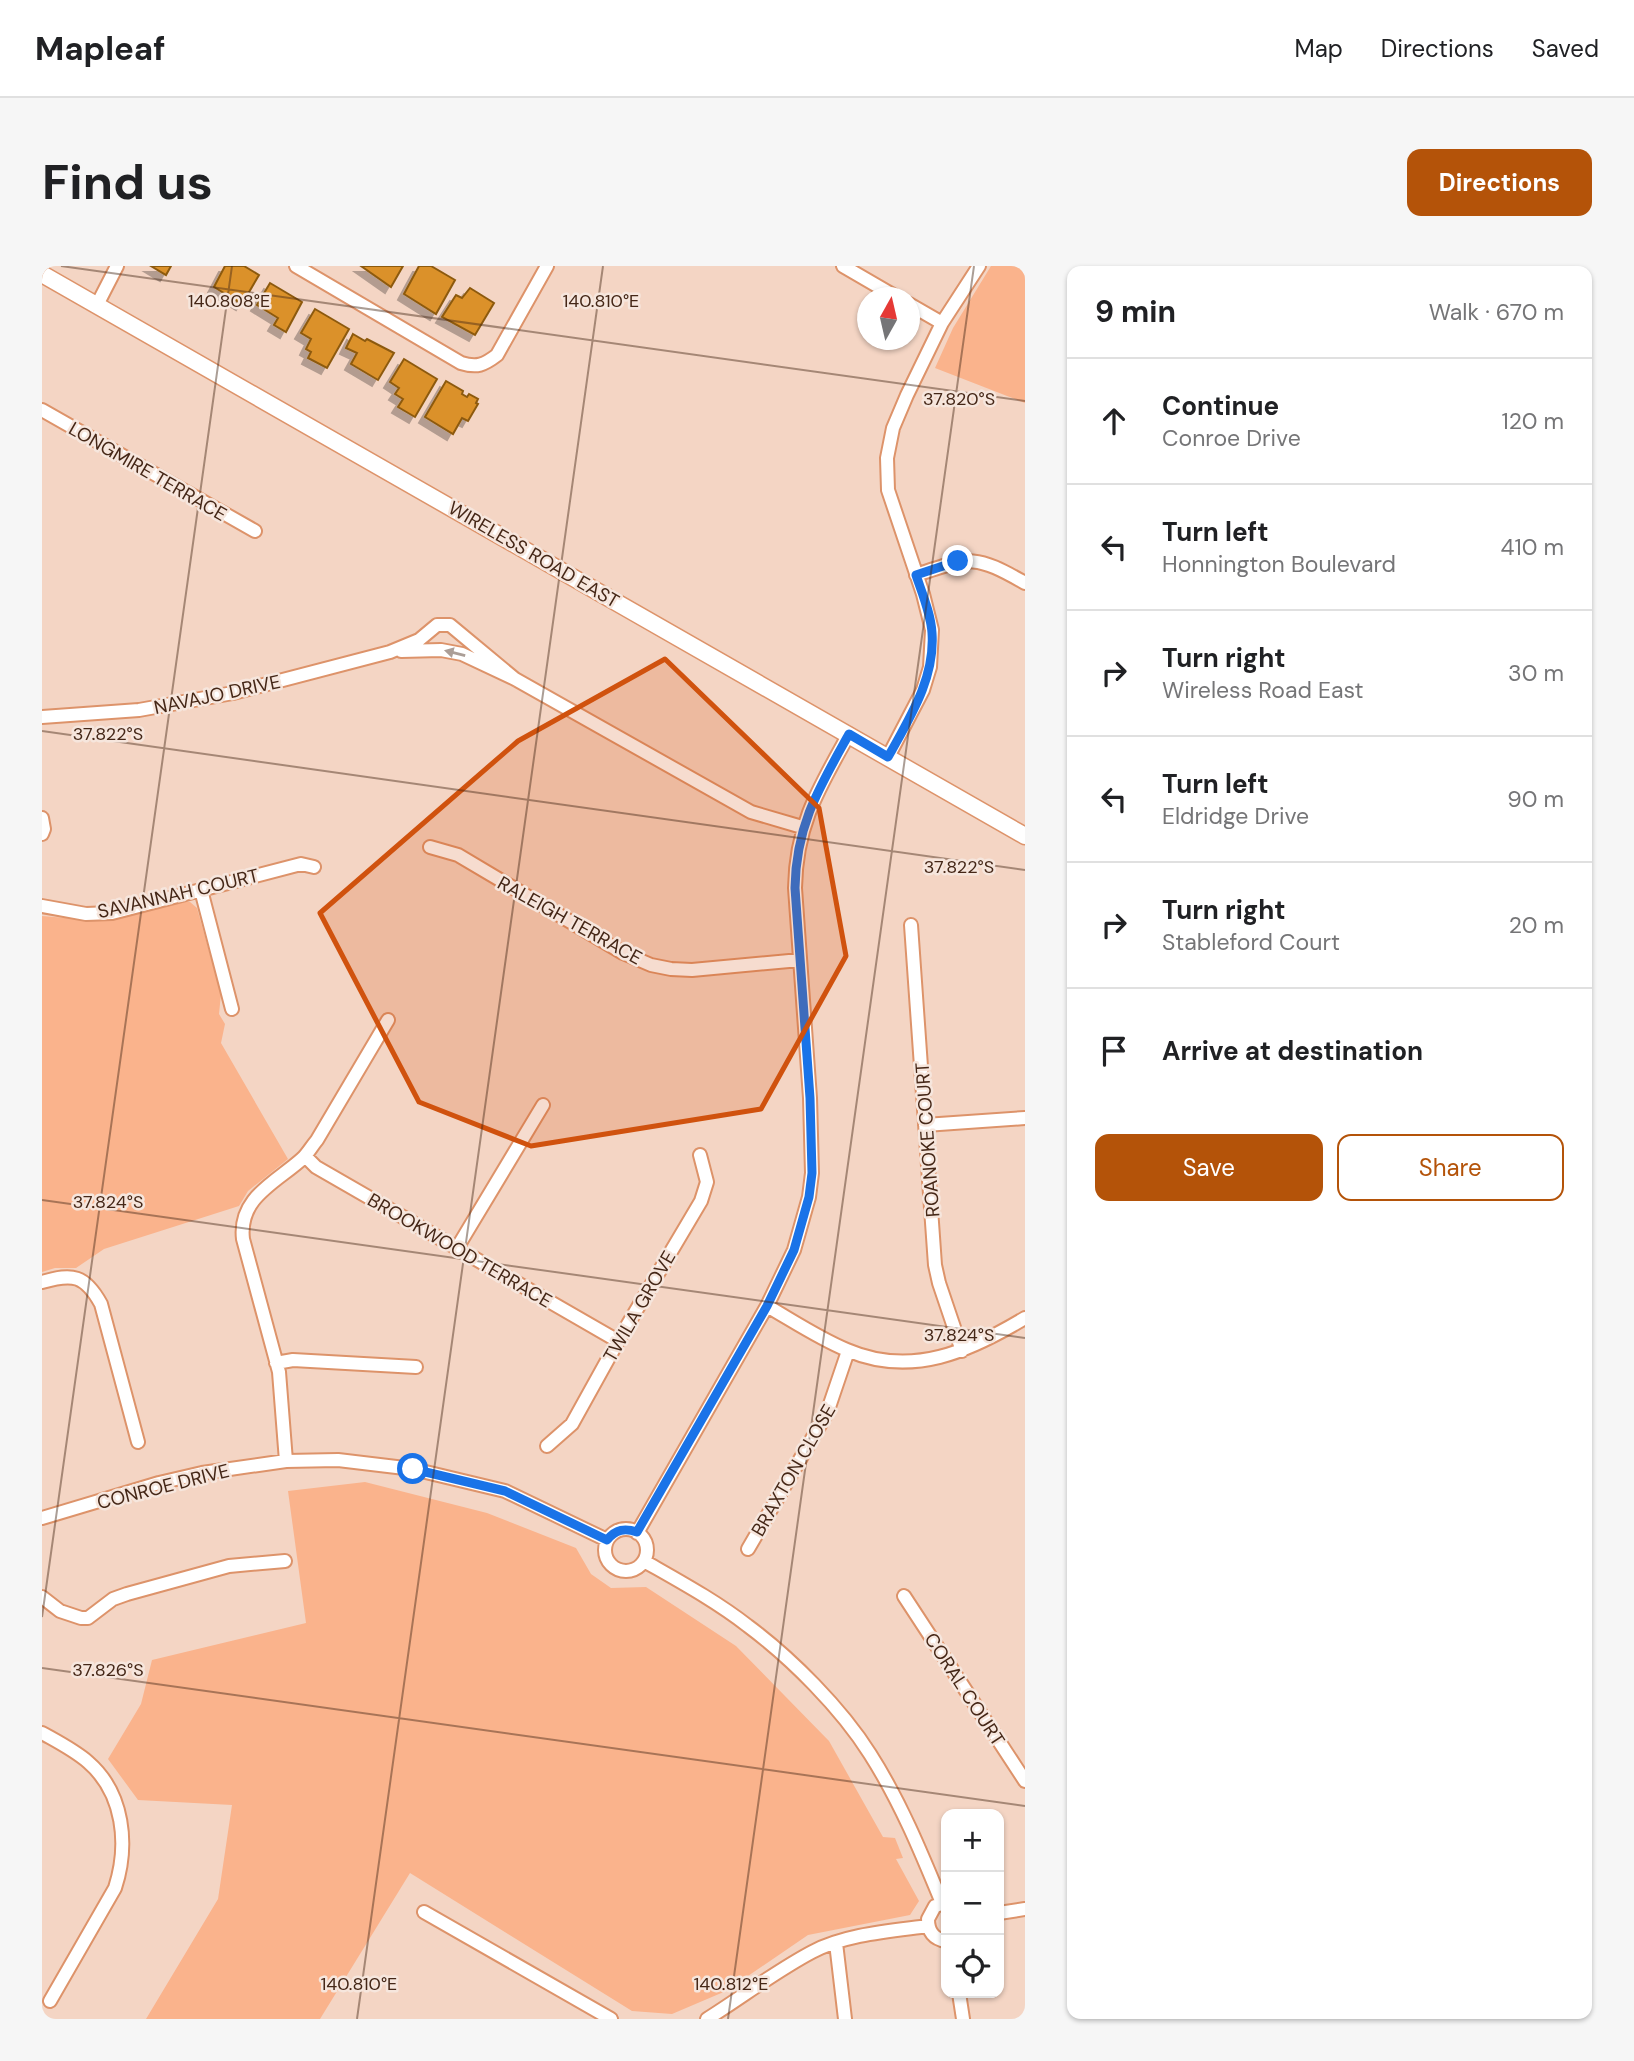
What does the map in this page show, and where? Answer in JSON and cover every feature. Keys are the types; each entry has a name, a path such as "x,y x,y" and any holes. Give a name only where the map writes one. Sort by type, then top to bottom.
{"street":[{"path":"97,305 117,266"},
{"path":"296,266 472,367 485,364 497,355 547,266"},
{"path":"843,266 879,287"},
{"path":"888,757 923,690 930,667 932,630 888,490 887,458 893,428 942,323 979,266"},
{"name":"WIRELESS ROAD EAST","path":"42,274 1025,836"},
{"path":"920,310 942,323"},
{"name":"LONGMIRE TERRACE","path":"42,410 255,531"},
{"path":"916,575 958,561 973,560 1000,568 1025,583"},
{"name":"NAVAJO DRIVE","path":"42,717 139,710 233,693 390,652 419,640 437,625 450,625 515,679"},
{"name":"NAVAJO DRIVE","path":"390,652 441,650 462,654 515,679 751,812 803,827"},
{"path":"637,1532 767,1306 794,1250 809,1197 812,1173 810,1098 795,888 796,858 803,827 849,734"},
{"path":"42,818 42,834"},
{"name":"RALEIGH TERRACE","path":"430,847 458,855 623,953 651,965 692,970 800,960"},
{"name":"SAVANNAH COURT","path":"42,906 73,913 100,915 301,864 314,867"},
{"path":"201,890 232,1009"},
{"name":"ROANOKE COURT","path":"911,925 937,1274 962,1351"},
{"path":"286,1461 276,1363 243,1239 243,1221 248,1205 257,1195 305,1156 330,1121 388,1020"},
{"path":"457,1248 543,1105"},
{"path":"925,1125 1025,1118"},
{"name":"TWILA GROVE","path":"547,1446 572,1424 701,1201 707,1182 699,1155"},
{"name":"BROOKWOOD TERRACE","path":"305,1156 316,1167 618,1341"},
{"path":"42,1282 75,1277 83,1280 101,1304 138,1442"},
{"path":"767,1306 848,1351 897,1361 951,1355 985,1342 1025,1318"},
{"name":"BRAXTON CLOSE","path":"748,1549 827,1413 848,1351"},
{"path":"276,1363 293,1360 416,1367"},
{"name":"CONROE DRIVE","path":"42,1518 191,1475 286,1461 338,1460 426,1472 505,1491 607,1540"},
{"path":"620,1530 637,1532 646,1544 644,1561 632,1570 615,1568 605,1556 607,1540 620,1530"},
{"path":"42,1597 71,1617 88,1618 113,1599 127,1594 229,1566 285,1561"},
{"path":"644,1561 751,1628 800,1671 851,1726 870,1754 912,1830 941,1896"},
{"name":"CORAL COURT","path":"904,1596 1025,1781"},
{"path":"42,1733 74,1750 106,1780 116,1800 122,1836 120,1875 115,1888 50,2001"},
{"path":"941,1905 930,1912 928,1926 941,1939"},
{"path":"1004,1912 1025,1909"},
{"path":"424,1912 611,2019"},
{"path":"708,2019 813,1951 884,1932 928,1926"},
{"path":"835,1943 845,2019"},
{"path":"960,1998 963,2019"}],"highlighted area":[{"path":"665,659 819,808 846,956 761,1109 531,1146 419,1102 320,913 518,741"}],"shaded area":[{"path":"991,266 1025,266 1025,403 935,368 953,328"},
{"path":"176,901 190,902 197,908 221,994 219,1014 225,1024 221,1043 288,1159 248,1191 239,1206 104,1249 76,1268 55,1268 42,1272 42,916 103,921"},
{"path":"365,1482 487,1513 576,1548 591,1574 611,1588 646,1587 736,1646 829,1741 883,1837 895,1838 903,1858 896,1859 919,1901 910,1915 808,1935 726,1991 672,2014 632,2011 410,1873 320,2019 146,2019 218,1899 232,1805 138,1800 108,1759 141,1704 152,1660 306,1623 288,1491"}],"building":[{"path":"151,266 171,266 166,275"},
{"path":"225,266 244,266 259,275 242,304 214,287"},
{"path":"361,266 403,266 391,287"},
{"path":"419,266 431,266 455,280 436,314 404,294"},
{"path":"270,283 302,302 286,332 274,325 278,318 257,305"},
{"path":"470,288 494,303 475,335 442,317 456,295 462,298"},
{"path":"315,309 349,329 327,368 308,358 311,352 306,349 311,339 301,333"},
{"path":"353,334 394,353 378,380 351,364 357,353 346,348"},
{"path":"404,359 437,379 415,417 398,407 403,399 395,394 399,388 390,382"},
{"path":"446,381 463,391 462,394 467,397 469,394 478,399 468,421 462,418 453,434 425,417"}],"route":[{"path":"413,1469 505,1491 607,1540 620,1530 637,1532 786,1269 809,1197 812,1173 810,1098 795,888 796,858 803,827 849,734 888,757 923,690 930,667 932,630 916,575 958,561"}]}
